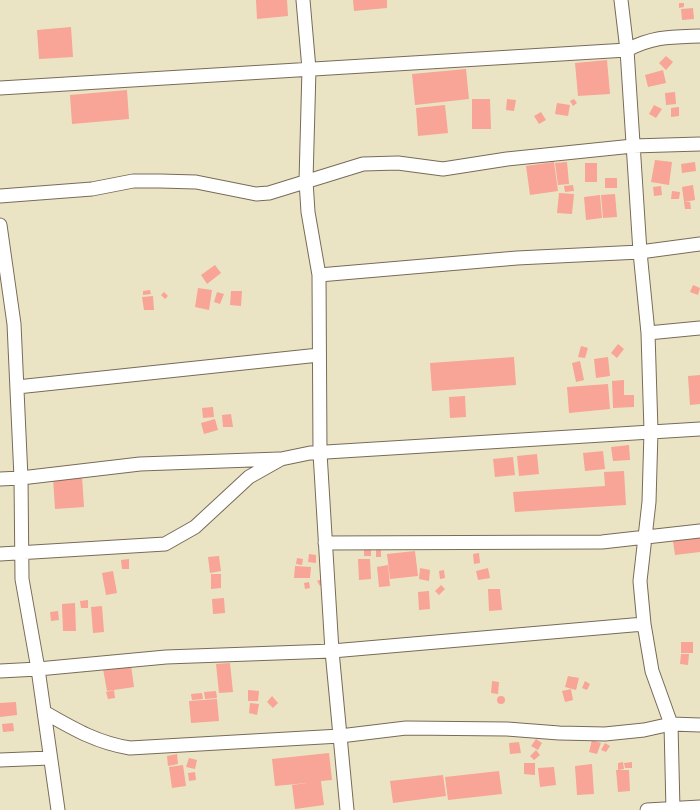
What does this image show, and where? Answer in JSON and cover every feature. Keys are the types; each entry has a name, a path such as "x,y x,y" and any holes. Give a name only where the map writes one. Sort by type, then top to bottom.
{"street":[{"path":"303,0 309,69 306,181 308,212 319,275 320,453 332,651 346,810"},
{"path":"621,0 627,50 640,252 648,333 651,431 649,502 640,580 644,624 652,670 671,724 673,809"},
{"path":"0,88 627,50 645,41 661,37 700,36"},
{"path":"0,196 92,189 133,181 196,182 256,194 269,193 363,164 398,163 443,169 507,159 633,146 700,144"},
{"path":"0,225 14,324 21,478 22,579 38,669 58,810"},
{"path":"319,275 517,258 640,252 700,244"},
{"path":"648,333 700,328"},
{"path":"17,387 319,355"},
{"path":"0,479 21,478 140,464 281,459 310,453 434,444 700,429"},
{"path":"0,554 22,551 165,544 195,527 249,477 281,459"},
{"path":"325,543 503,541 554,544 602,542 700,531"},
{"path":"0,671 38,669 166,657 332,651 644,624"},
{"path":"44,712 83,735 109,745 130,748 340,736 406,728 450,728 604,734 644,730 671,724 700,725"},
{"path":"0,760 50,758"},
{"path":"647,810 700,807"}],"building":[{"path":"256,0 287,0 288,16 257,19"},
{"path":"353,0 387,0 387,8 354,11"},
{"path":"679,3 684,3 684,7 679,8"},
{"path":"693,8 694,19 682,20 681,9"},
{"path":"71,27 73,57 39,59 37,30"},
{"path":"666,56 673,62 666,70 659,63"},
{"path":"607,60 610,94 578,96 575,63"},
{"path":"466,69 469,99 415,105 412,74"},
{"path":"663,70 666,83 648,87 645,75"},
{"path":"127,90 129,119 72,124 70,95"},
{"path":"675,92 676,104 666,105 665,93"},
{"path":"472,99 490,99 491,129 472,129"},
{"path":"507,99 516,100 514,111 506,110"},
{"path":"574,99 577,103 573,106 570,101"},
{"path":"557,103 570,105 568,116 555,114"},
{"path":"445,105 448,133 418,136 416,108"},
{"path":"654,105 662,109 656,118 649,114"},
{"path":"679,107 679,116 671,117 671,108"},
{"path":"541,112 546,120 539,124 534,116"},
{"path":"655,160 672,162 669,185 651,182"},
{"path":"554,162 558,191 530,195 526,166"},
{"path":"567,162 569,184 558,185 555,163"},
{"path":"695,162 696,171 682,173 681,164"},
{"path":"585,163 597,163 597,182 585,182"},
{"path":"605,178 617,178 617,188 605,188"},
{"path":"573,185 574,191 565,192 564,186"},
{"path":"693,185 695,200 684,202 682,187"},
{"path":"661,186 662,195 654,196 653,187"},
{"path":"672,191 680,192 679,199 671,199"},
{"path":"559,193 574,194 572,214 557,213"},
{"path":"615,194 617,217 603,218 601,195"},
{"path":"600,195 602,218 586,220 584,197"},
{"path":"684,202 690,202 691,209 685,209"},
{"path":"215,265 221,273 207,284 201,275"},
{"path":"693,285 700,288 698,295 690,292"},
{"path":"198,288 212,290 209,310 195,307"},
{"path":"150,290 151,294 143,295 143,291"},
{"path":"231,291 242,291 241,306 230,305"},
{"path":"164,292 168,296 165,299 161,295"},
{"path":"217,292 224,294 220,304 214,302"},
{"path":"153,296 154,310 144,310 142,297"},
{"path":"618,344 624,349 617,358 611,353"},
{"path":"581,346 588,348 585,358 578,357"},
{"path":"514,357 516,385 432,391 430,363"},
{"path":"608,357 610,376 596,378 594,359"},
{"path":"580,361 584,380 576,382 572,363"},
{"path":"700,375 700,404 690,405 688,376"},
{"path":"624,380 624,395 634,395 634,407 613,408 612,381"},
{"path":"608,384 610,409 569,413 567,387"},
{"path":"465,396 466,417 450,418 449,397"},
{"path":"213,407 214,417 203,418 202,408"},
{"path":"231,414 233,427 223,427 222,415"},
{"path":"215,419 218,430 204,434 201,423"},
{"path":"629,445 630,460 613,461 611,447"},
{"path":"603,451 605,469 585,471 583,453"},
{"path":"537,454 539,474 519,476 517,456"},
{"path":"513,457 515,475 495,477 493,459"},
{"path":"624,471 626,505 515,512 513,492 605,486 604,472"},
{"path":"82,476 84,507 55,509 53,478"},
{"path":"700,538 700,552 675,555 673,541"},
{"path":"364,547 371,547 371,556 364,556"},
{"path":"376,549 381,550 381,557 376,557"},
{"path":"415,551 418,576 390,579 387,554"},
{"path":"479,553 480,563 474,564 473,554"},
{"path":"309,554 316,555 316,563 308,562"},
{"path":"219,556 221,571 210,573 208,557"},
{"path":"297,558 303,559 302,565 296,564"},
{"path":"129,559 129,569 122,569 121,560"},
{"path":"358,559 370,559 371,579 359,580"},
{"path":"388,565 390,586 379,587 377,567"},
{"path":"295,566 311,567 310,578 294,578"},
{"path":"420,568 430,570 429,581 419,579"},
{"path":"488,568 490,578 478,580 476,571"},
{"path":"444,570 445,578 440,579 439,571"},
{"path":"113,571 117,593 106,595 102,573"},
{"path":"211,574 221,574 221,588 211,589"},
{"path":"322,579 325,584 320,586 317,581"},
{"path":"309,582 310,588 305,589 304,583"},
{"path":"441,585 445,589 439,595 435,591"},
{"path":"488,589 500,589 502,610 489,611"},
{"path":"429,591 430,609 419,610 418,592"},
{"path":"224,598 225,613 213,614 212,599"},
{"path":"88,600 88,608 81,608 80,601"},
{"path":"75,603 76,631 63,631 62,604"},
{"path":"102,606 104,632 93,633 91,607"},
{"path":"58,611 59,620 51,621 50,612"},
{"path":"681,642 693,642 693,653 681,653"},
{"path":"681,654 689,654 688,665 680,664"},
{"path":"230,663 233,692 219,693 216,664"},
{"path":"131,665 134,687 107,691 103,669"},
{"path":"568,676 579,678 576,690 565,687"},
{"path":"492,681 499,682 498,694 491,693"},
{"path":"585,681 590,684 587,690 582,688"},
{"path":"571,689 573,700 565,702 562,691"},
{"path":"114,690 115,698 108,699 106,692"},
{"path":"248,690 259,691 258,701 248,701"},
{"path":"216,691 217,698 205,699 204,692"},
{"path":"202,693 203,699 192,700 191,694"},
{"path":"272,696 278,703 273,708 267,702"},
{"path":"499,696 503,696 505,700 503,704 499,704 497,702 497,698"},
{"path":"217,699 219,721 191,723 189,701"},
{"path":"16,702 17,715 0,717 0,703"},
{"path":"250,703 259,704 257,715 249,713"},
{"path":"13,723 14,731 3,732 2,724"},
{"path":"536,739 542,743 538,750 531,746"},
{"path":"592,740 601,743 597,754 589,752"},
{"path":"519,742 521,753 510,754 509,743"},
{"path":"605,743 610,746 606,752 601,750"},
{"path":"536,750 540,755 534,760 530,756"},
{"path":"329,753 332,780 321,781 324,805 295,809 292,785 307,783 275,786 272,759"},
{"path":"177,754 178,764 168,766 167,756"},
{"path":"189,758 197,760 195,769 186,767"},
{"path":"623,762 624,769 618,770 618,763"},
{"path":"632,762 632,768 625,768 624,763"},
{"path":"524,763 535,763 535,775 524,774"},
{"path":"592,764 594,794 577,795 575,766"},
{"path":"183,765 186,786 172,788 169,767"},
{"path":"554,767 556,785 540,787 538,768"},
{"path":"616,770 629,770 630,791 618,792"},
{"path":"499,771 502,794 448,800 445,777"},
{"path":"195,772 196,780 189,781 188,773"},
{"path":"443,775 446,796 393,803 390,781"}]}
